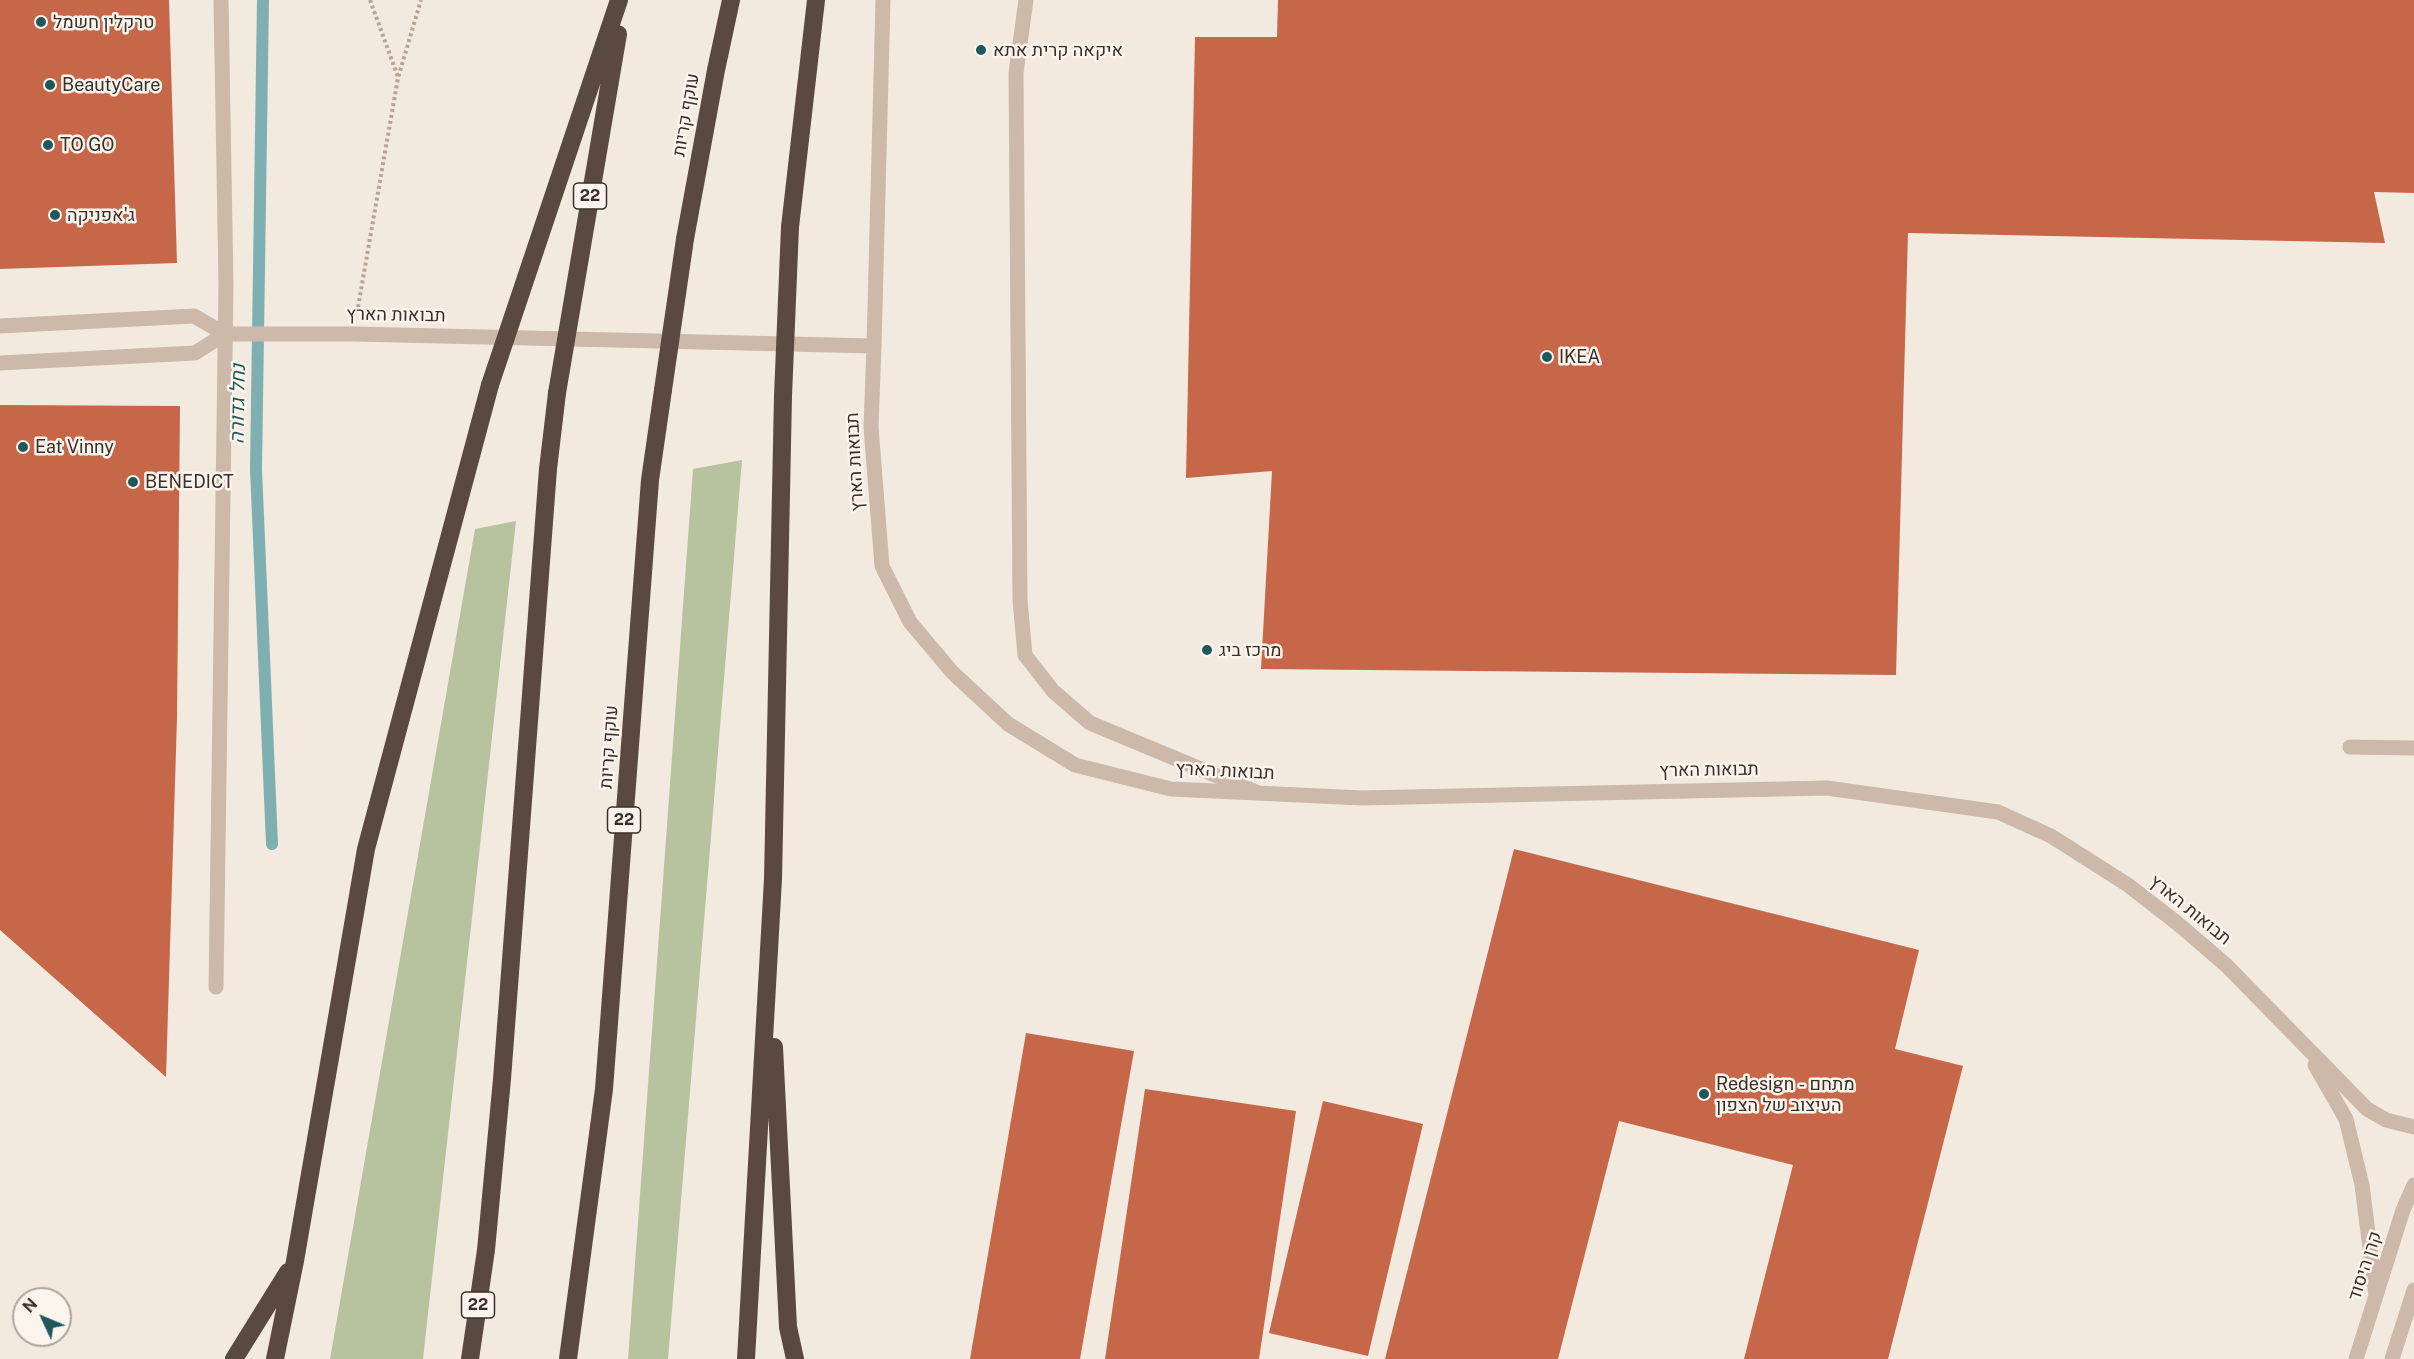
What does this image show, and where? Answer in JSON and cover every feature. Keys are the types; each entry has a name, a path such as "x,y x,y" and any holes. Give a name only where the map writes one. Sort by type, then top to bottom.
{"highway":[{"path":"274,1359 295,1261 366,849 490,385 619,0"},
{"name":"22","path":"470,1359 486,1250 502,1079 548,469 557,393 615,50 626,0"},
{"name":"עוקף קריות","path":"568,1359 604,1089 650,480 685,239 731,0"},
{"path":"746,1359 773,867 783,396 790,227 816,0"},
{"path":"769,953 788,1327 795,1359"},
{"path":"234,1359 295,1261"}],"street":[{"path":"216,987 226,273 221,0"},
{"path":"874,346 883,0"},
{"path":"1026,0 1017,73 1020,600 1025,655 1053,691 1090,723 1258,793"},
{"path":"0,326 194,316 225,334"},
{"name":"תבואות הארץ","path":"225,334 307,333 874,346 871,427 882,566 910,622 952,672 1008,724 1075,765 1171,789 1362,798 1827,788 1998,812 2051,836 2128,885 2226,965 2367,1109 2386,1120 2414,1127"},
{"path":"0,363 195,353 225,334"},
{"path":"2350,747 2414,748"},
{"path":"2305,1047 2346,1119 2362,1185 2376,1296"},
{"name":"קרן היסוד","path":"2356,1359 2403,1210 2414,1185"},
{"path":"2392,1359 2414,1290"}],"path":[{"path":"370,0 398,78"},
{"path":"354,334 398,78 421,0"}],"green space":[{"path":"742,460 668,1359 628,1359 693,469"},
{"path":"516,521 423,1359 330,1359 475,529"}],"building":[{"path":"0,0 169,0 177,263 0,269"},
{"name":"IKEA","path":"1278,0 2414,0 2414,193 2374,192 2385,243 1908,233 1896,675 1261,669 1272,471 1186,478 1195,37 1277,37"},
{"path":"0,405 180,406 177,718 166,1077 0,930"},
{"name":"Redesign - מתחם העיצוב של הצפון","path":"1514,849 1919,950 1895,1049 1963,1066 1888,1359 1744,1359 1793,1165 1619,1121 1558,1359 1385,1359"},
{"path":"1026,1033 1134,1051 1080,1359 970,1359"},
{"path":"1145,1089 1296,1111 1259,1359 1105,1359"},
{"path":"1323,1101 1423,1124 1368,1356 1269,1333"}],"waterway":[{"name":"נחל גדורה","path":"263,0 256,469 272,844"}],"place":[{"name":"טרקלין חשמל","path":"41,22"},
{"name":"איקאה קרית אתא","path":"981,50"},
{"name":"BeautyCare","path":"50,85"},
{"name":"TO GO","path":"48,145"},
{"name":"ג'אפניקה","path":"55,215"},
{"name":"IKEA","path":"1547,357"},
{"name":"Eat Vinny","path":"23,447"},
{"name":"BENEDICT","path":"133,482"},
{"name":"מרכז ביג","path":"1207,650"},
{"name":"Redesign - מתחם העיצוב של הצפון","path":"1704,1094"}]}
